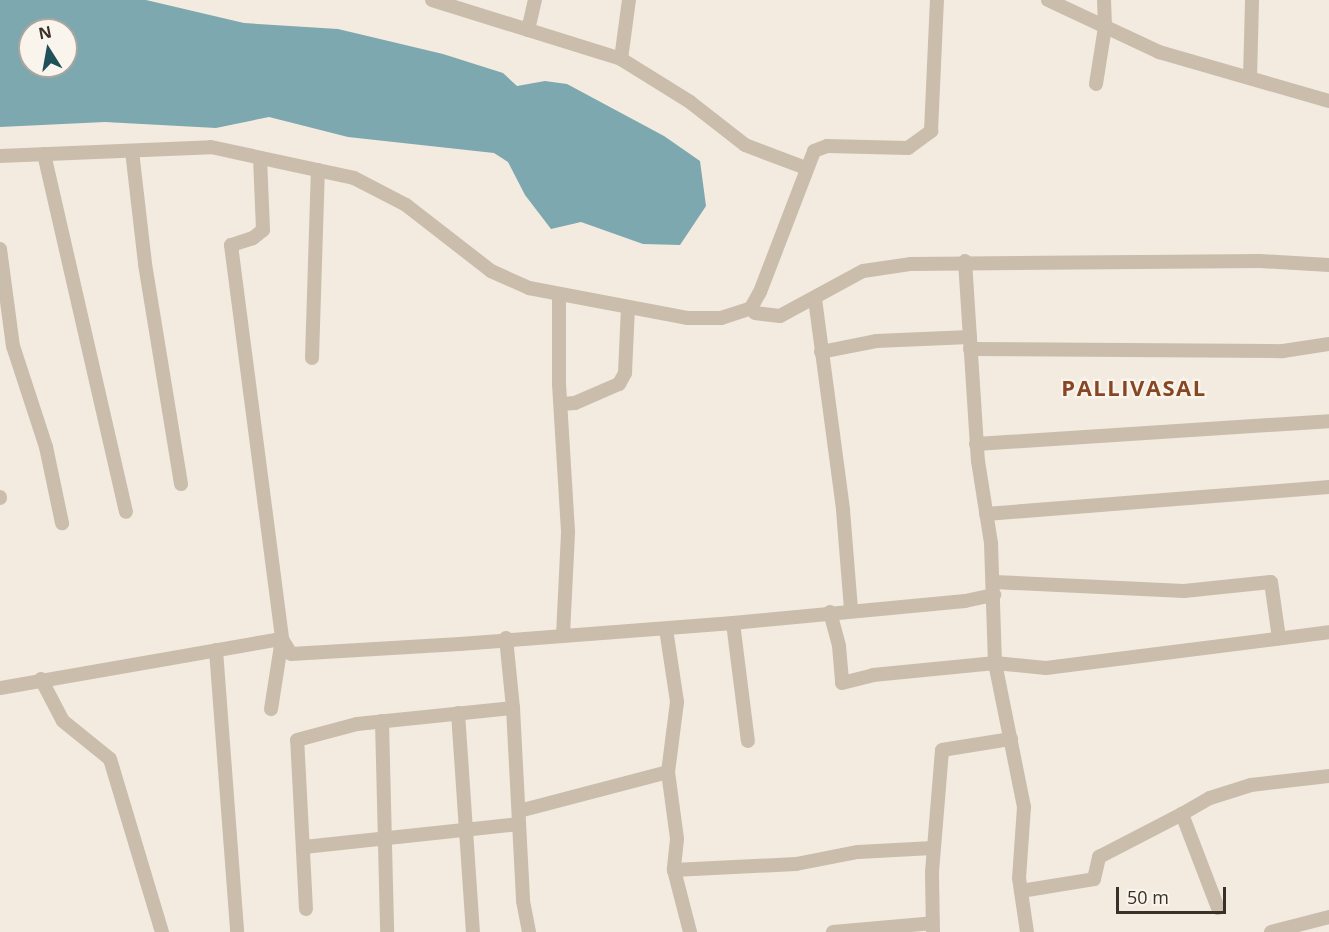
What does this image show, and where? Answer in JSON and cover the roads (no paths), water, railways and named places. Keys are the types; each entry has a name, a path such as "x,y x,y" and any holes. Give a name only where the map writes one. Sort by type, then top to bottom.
{"street":[{"path":"432,0 478,7 528,30 621,59 690,102 745,145 806,168"},
{"path":"528,30 535,0"},
{"path":"621,59 629,0"},
{"path":"0,156 211,147 354,178 406,205 491,271 559,297 699,318 722,318 751,308 773,266 806,168 814,151 827,147 908,147 932,131 937,0"},
{"path":"1048,0 1159,52 1329,101"},
{"path":"1096,84 1105,27 1104,0"},
{"path":"1250,78 1252,0"},
{"path":"132,151 145,264 181,484"},
{"path":"44,154 126,512"},
{"path":"260,158 263,230 253,238 231,245 282,639 271,709"},
{"path":"312,358 318,170"},
{"path":"0,249 13,346 46,447 62,523"},
{"path":"751,308 755,314 780,316 863,271 965,261 1260,261 1329,265"},
{"path":"965,261 976,444 994,588 995,663 1023,807 1021,891 1027,932"},
{"path":"559,297 561,404 568,533 563,635"},
{"path":"815,299 843,510 851,610"},
{"path":"561,404 581,401 619,384 625,373 628,307"},
{"path":"821,352 876,341 1283,351 1329,344"},
{"path":"976,444 1329,421"},
{"path":"986,514 1329,488"},
{"path":"282,639 291,654 732,623 964,601 994,588 1184,591 1271,582 1279,638"},
{"path":"830,612 839,646 842,683 873,675 995,663 1046,668 1329,632"},
{"path":"732,623 748,741"},
{"path":"666,629 677,702 668,772 676,839 674,870 690,932"},
{"path":"506,638 513,708 523,901 529,932"},
{"path":"0,688 41,679 134,667 282,639"},
{"path":"216,650 237,932"},
{"path":"41,679 63,721 110,759 162,932"},
{"path":"306,909 297,740 382,722 513,708"},
{"path":"458,713 473,932"},
{"path":"382,722 387,932"},
{"path":"833,932 933,928 933,848 942,750 1011,739"},
{"path":"304,847 465,828 519,818 668,772"},
{"path":"1021,891 1094,879 1100,857 1210,798 1251,785 1329,776"},
{"path":"1182,814 1218,908"},
{"path":"674,870 796,864 858,852 933,848"},
{"path":"1271,932 1329,917"}],"water":[{"path":"0,0 146,0 244,23 338,29 443,54 503,73 517,86 545,81 567,84 664,136 700,161 706,206 680,245 643,244 581,222 551,229 525,195 508,162 494,153 348,137 269,117 216,128 105,122 0,127"}],"district":[{"name":"PALLIVASAL","path":"1134,388"}]}
